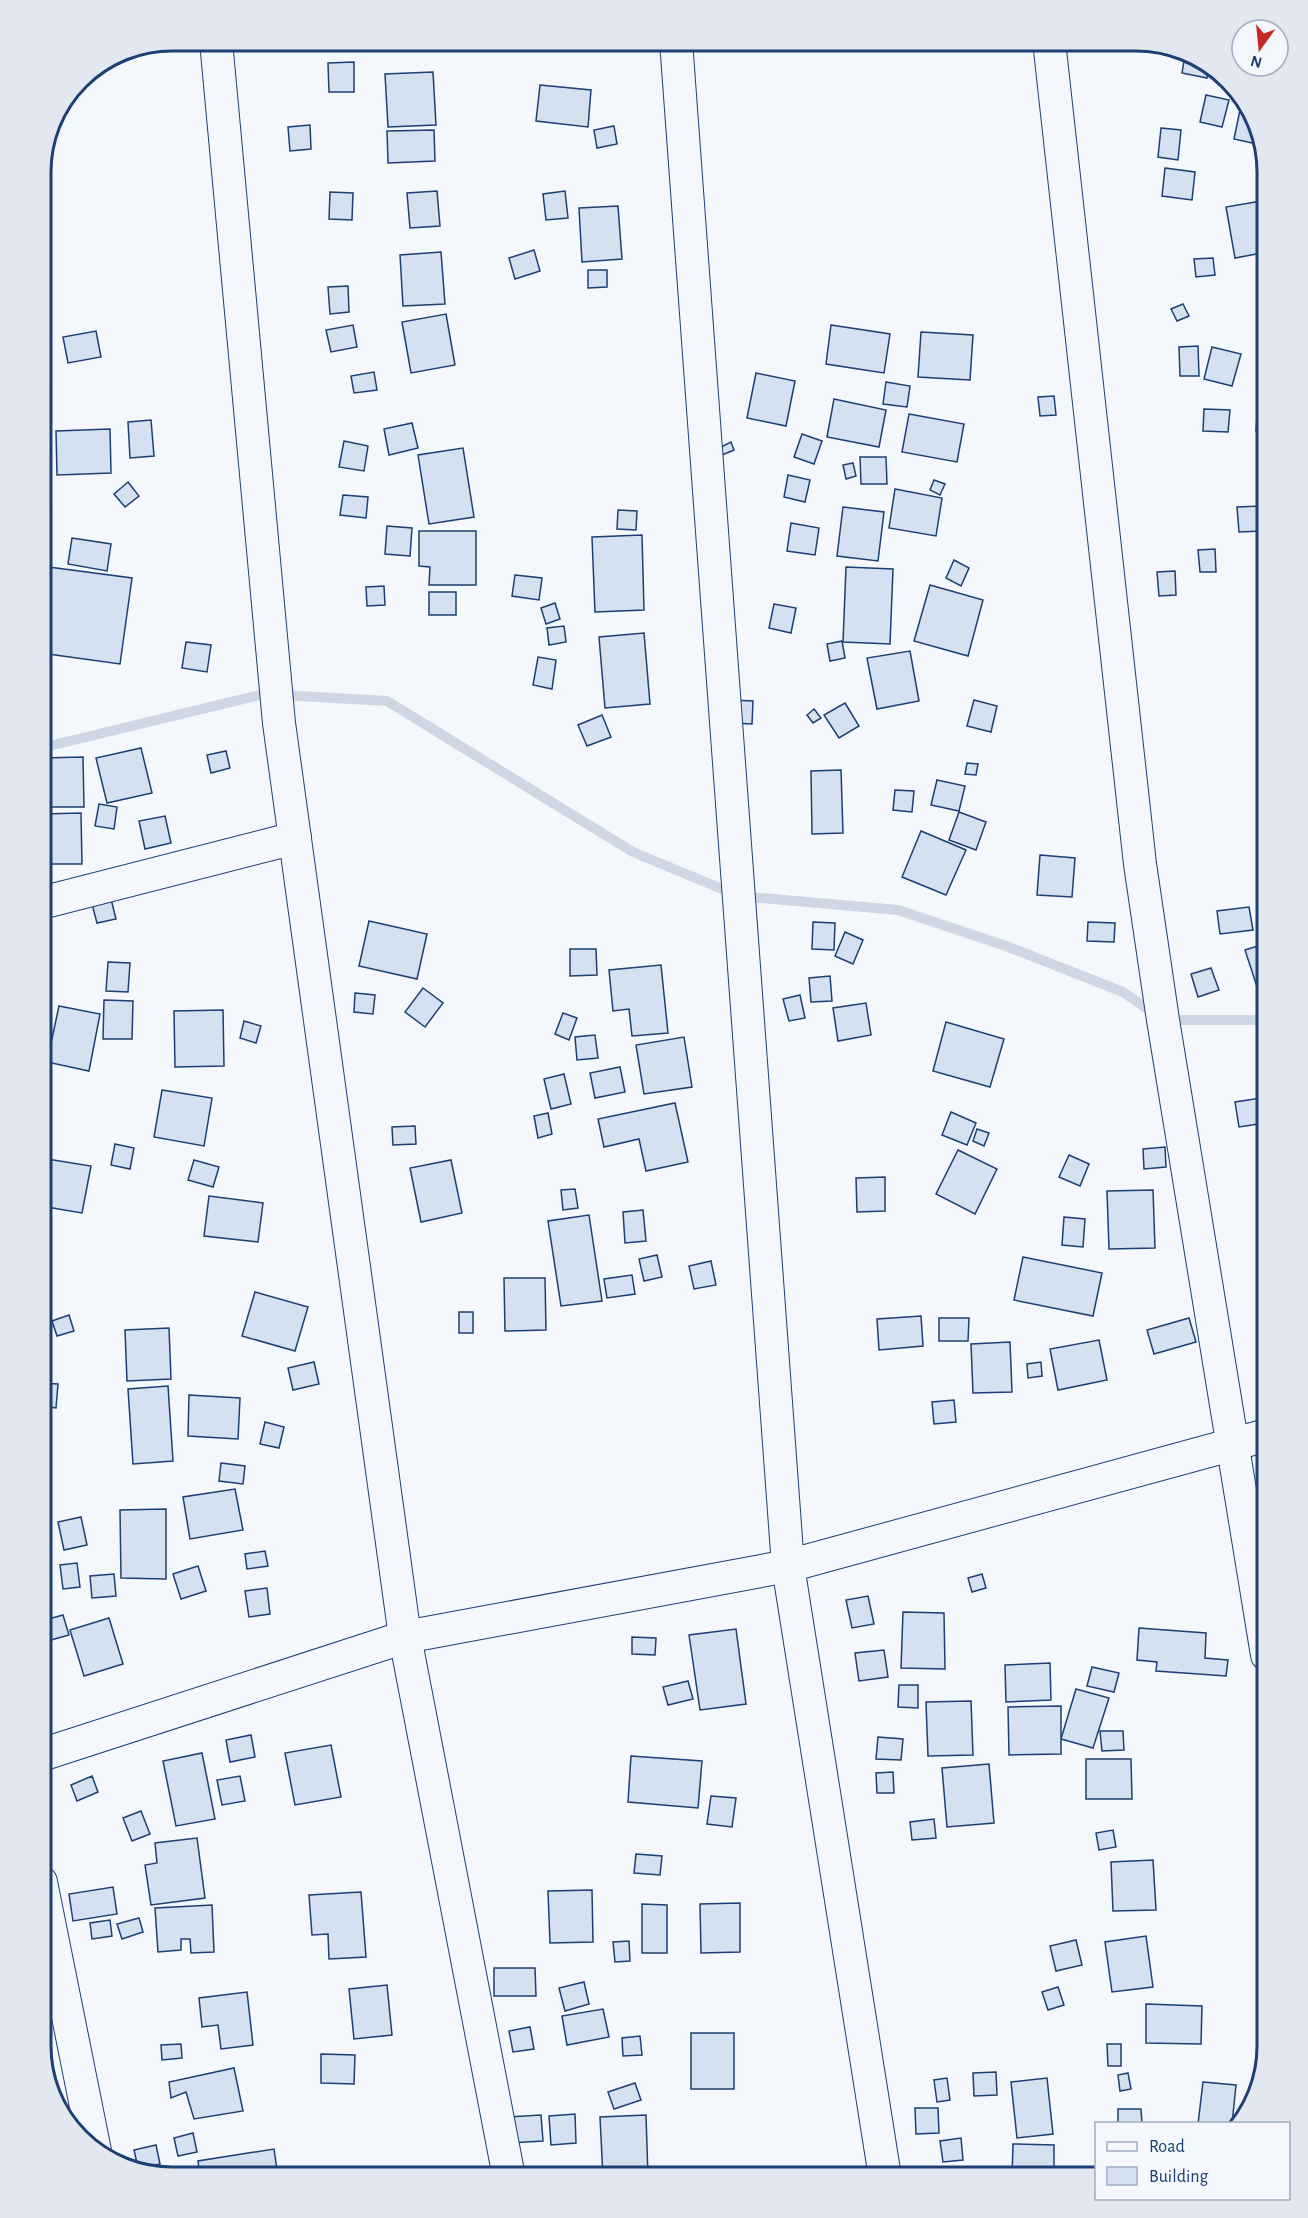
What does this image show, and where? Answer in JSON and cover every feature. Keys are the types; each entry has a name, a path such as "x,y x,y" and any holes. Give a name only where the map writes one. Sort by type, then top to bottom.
{"street":[{"path":"217,51 279,723 405,1637 507,2167"},
{"path":"677,51 788,1566 883,2167"},
{"path":"1050,51 1140,864 1162,1020 1257,1586"},
{"path":"51,900 295,838"},
{"path":"51,1751 405,1637 788,1566 1257,1437"},
{"path":"51,1936 92,2137"}],"building":[{"path":"1184,61 1208,75 1207,78 1182,73"},
{"path":"354,62 354,92 329,92 328,63"},
{"path":"433,72 436,125 388,127 385,74"},
{"path":"540,85 591,90 588,127 536,121"},
{"path":"1206,95 1229,100 1222,127 1200,122"},
{"path":"1240,110 1254,143 1234,139"},
{"path":"310,125 311,149 290,151 288,127"},
{"path":"614,126 617,144 597,148 594,130"},
{"path":"1161,128 1181,130 1178,160 1158,157"},
{"path":"434,130 435,161 388,163 387,131"},
{"path":"1165,168 1195,172 1192,200 1162,196"},
{"path":"437,191 440,226 410,228 407,193"},
{"path":"565,191 568,218 546,220 543,194"},
{"path":"330,192 353,193 352,220 329,219"},
{"path":"1257,202 1257,254 1235,258 1226,207"},
{"path":"618,206 622,259 582,262 579,208"},
{"path":"534,250 540,271 515,279 509,258"},
{"path":"441,252 445,304 403,306 400,255"},
{"path":"1213,258 1215,275 1196,277 1194,259"},
{"path":"588,270 607,270 607,287 588,288"},
{"path":"348,286 349,312 330,314 328,287"},
{"path":"1183,304 1189,316 1177,321 1171,309"},
{"path":"446,314 455,365 411,373 402,322"},
{"path":"353,325 357,347 331,352 326,330"},
{"path":"831,325 890,334 884,373 826,364"},
{"path":"96,331 101,357 68,363 63,337"},
{"path":"921,332 973,335 970,380 918,377"},
{"path":"1198,346 1199,376 1180,376 1179,347"},
{"path":"1212,347 1241,354 1232,386 1204,379"},
{"path":"374,372 377,390 354,393 351,376"},
{"path":"756,373 795,381 786,426 747,418"},
{"path":"886,382 910,386 907,407 883,404"},
{"path":"1054,396 1056,415 1040,416 1038,397"},
{"path":"834,399 886,410 879,447 827,437"},
{"path":"1204,409 1230,410 1228,432 1203,431"},
{"path":"909,414 964,424 957,462 902,452"},
{"path":"151,420 154,456 130,458 128,422"},
{"path":"412,423 418,448 389,455 384,429"},
{"path":"110,429 111,473 57,475 56,431"},
{"path":"802,434 822,441 814,464 794,457"},
{"path":"344,441 368,446 364,471 339,467"},
{"path":"731,442 734,450 722,455 719,448"},
{"path":"463,448 474,517 429,524 418,455"},
{"path":"860,457 886,457 887,484 861,484"},
{"path":"853,463 856,476 846,479 843,465"},
{"path":"788,475 810,480 805,502 784,497"},
{"path":"934,480 945,484 940,495 930,490"},
{"path":"128,482 139,496 125,507 114,494"},
{"path":"895,489 942,498 936,536 889,528"},
{"path":"343,495 368,497 366,518 340,515"},
{"path":"1257,506 1257,531 1239,532 1237,507"},
{"path":"843,507 884,512 878,561 837,556"},
{"path":"618,510 637,511 636,530 617,529"},
{"path":"791,523 819,528 815,555 787,551"},
{"path":"387,526 412,528 410,556 385,554"},
{"path":"419,531 476,531 476,585 429,585 430,567 419,566"},
{"path":"642,535 644,610 595,612 592,537"},
{"path":"72,538 111,544 107,571 68,564"},
{"path":"1215,549 1216,572 1200,572 1198,550"},
{"path":"954,560 969,568 961,586 946,578"},
{"path":"51,567 132,578 120,664 51,654"},
{"path":"846,567 893,569 890,644 843,642"},
{"path":"1175,571 1176,595 1159,596 1157,572"},
{"path":"515,575 542,578 539,600 512,596"},
{"path":"930,585 983,600 968,656 914,641"},
{"path":"384,586 385,605 367,606 366,587"},
{"path":"429,592 456,592 456,615 429,615"},
{"path":"555,603 560,619 546,624 541,608"},
{"path":"774,604 796,608 791,633 769,628"},
{"path":"564,626 566,642 549,645 547,628"},
{"path":"644,633 650,704 605,708 599,637"},
{"path":"842,641 845,658 830,661 827,644"},
{"path":"186,642 211,645 207,672 182,668"},
{"path":"910,651 919,701 877,709 867,658"},
{"path":"538,657 556,660 552,689 533,685"},
{"path":"732,700 753,701 752,724 731,723"},
{"path":"974,700 997,706 991,732 967,726"},
{"path":"845,703 859,726 839,738 824,715"},
{"path":"814,709 821,718 813,723 807,715"},
{"path":"602,715 611,737 587,746 578,725"},
{"path":"141,748 152,793 107,803 96,758"},
{"path":"226,751 230,768 211,773 207,755"},
{"path":"83,757 84,807 51,807 51,758"},
{"path":"967,763 978,764 976,775 965,774"},
{"path":"841,770 843,833 812,834 811,771"},
{"path":"937,780 965,786 959,811 931,805"},
{"path":"895,790 914,791 912,812 893,810"},
{"path":"99,804 117,807 114,829 95,826"},
{"path":"959,812 986,822 976,850 949,840"},
{"path":"81,813 82,864 51,864 51,814"},
{"path":"165,816 171,843 145,849 139,821"},
{"path":"921,831 966,850 946,895 902,877"},
{"path":"1040,855 1075,858 1072,897 1037,895"},
{"path":"111,899 116,919 97,923 92,904"},
{"path":"1249,907 1253,930 1220,934 1217,911"},
{"path":"369,921 427,934 417,979 359,966"},
{"path":"813,922 835,923 834,950 812,949"},
{"path":"1088,922 1115,923 1114,942 1087,941"},
{"path":"845,932 863,940 853,964 835,956"},
{"path":"1257,946 1257,987 1245,950"},
{"path":"570,949 596,949 597,975 570,976"},
{"path":"108,962 130,963 128,992 106,991"},
{"path":"661,965 668,1033 632,1036 629,1009 613,1011 609,970"},
{"path":"1211,968 1219,990 1198,997 1191,974"},
{"path":"830,976 832,1001 811,1002 809,978"},
{"path":"423,988 443,1003 425,1027 405,1012"},
{"path":"355,993 375,995 373,1014 354,1012"},
{"path":"800,995 805,1018 789,1021 783,999"},
{"path":"104,1000 133,1001 132,1039 103,1039"},
{"path":"866,1003 871,1035 838,1041 833,1008"},
{"path":"59,1006 100,1014 89,1071 51,1063 51,1043"},
{"path":"223,1010 224,1066 175,1067 174,1011"},
{"path":"563,1013 577,1018 569,1040 555,1034"},
{"path":"244,1021 261,1026 256,1043 240,1038"},
{"path":"946,1022 1004,1039 990,1087 933,1071"},
{"path":"595,1035 598,1058 577,1060 575,1037"},
{"path":"684,1037 692,1087 644,1094 636,1045"},
{"path":"620,1067 625,1092 595,1098 590,1073"},
{"path":"564,1074 571,1104 551,1109 544,1079"},
{"path":"162,1090 212,1098 204,1146 154,1137"},
{"path":"1257,1099 1257,1124 1239,1127 1235,1102"},
{"path":"675,1103 688,1162 646,1171 639,1139 604,1147 598,1119"},
{"path":"951,1112 976,1123 967,1145 942,1135"},
{"path":"548,1113 552,1134 538,1138 534,1116"},
{"path":"415,1126 416,1144 393,1145 392,1127"},
{"path":"977,1129 989,1133 984,1146 973,1141"},
{"path":"115,1144 134,1148 130,1169 111,1165"},
{"path":"1165,1147 1166,1167 1144,1169 1143,1149"},
{"path":"958,1150 997,1169 975,1214 936,1194"},
{"path":"1069,1155 1089,1164 1080,1186 1059,1177"},
{"path":"51,1160 91,1166 82,1213 51,1208"},
{"path":"194,1160 219,1167 213,1187 188,1180"},
{"path":"451,1160 462,1213 421,1222 410,1168"},
{"path":"885,1177 885,1211 857,1212 856,1178"},
{"path":"575,1189 578,1208 563,1210 561,1190"},
{"path":"1153,1190 1155,1248 1109,1249 1107,1191"},
{"path":"209,1196 263,1203 258,1242 204,1236"},
{"path":"643,1210 646,1241 625,1243 623,1212"},
{"path":"589,1215 602,1301 561,1306 548,1221"},
{"path":"1064,1217 1085,1219 1083,1247 1062,1245"},
{"path":"657,1255 662,1277 644,1281 639,1259"},
{"path":"1023,1257 1102,1273 1093,1316 1014,1300"},
{"path":"711,1261 716,1285 694,1289 689,1266"},
{"path":"632,1275 635,1294 607,1298 604,1279"},
{"path":"504,1278 545,1278 546,1330 505,1331"},
{"path":"255,1292 308,1307 295,1351 242,1336"},
{"path":"459,1312 473,1312 473,1333 459,1333"},
{"path":"69,1315 74,1331 57,1336 52,1321"},
{"path":"921,1316 923,1346 879,1350 877,1319"},
{"path":"939,1318 969,1318 968,1341 939,1341"},
{"path":"1189,1318 1196,1342 1154,1354 1147,1330"},
{"path":"169,1328 171,1379 127,1381 125,1330"},
{"path":"1099,1340 1107,1380 1058,1390 1050,1349"},
{"path":"1010,1342 1012,1392 973,1393 971,1344"},
{"path":"314,1362 319,1384 293,1390 288,1368"},
{"path":"1041,1362 1042,1376 1028,1378 1027,1364"},
{"path":"51,1384 58,1384 56,1408 51,1407"},
{"path":"168,1386 173,1461 133,1464 128,1389"},
{"path":"189,1395 240,1398 238,1439 188,1436"},
{"path":"954,1400 956,1422 934,1424 932,1402"},
{"path":"265,1422 284,1427 279,1448 260,1444"},
{"path":"221,1463 245,1466 243,1484 219,1481"},
{"path":"235,1489 243,1530 190,1539 183,1497"},
{"path":"166,1509 166,1579 121,1578 120,1510"},
{"path":"81,1517 87,1545 64,1550 58,1522"},
{"path":"265,1551 268,1566 247,1569 245,1554"},
{"path":"77,1563 80,1587 63,1589 60,1565"},
{"path":"198,1566 206,1591 181,1599 173,1574"},
{"path":"114,1574 116,1596 92,1598 90,1576"},
{"path":"982,1574 986,1588 972,1592 968,1578"},
{"path":"267,1588 270,1614 249,1617 245,1591"},
{"path":"868,1596 874,1624 852,1628 846,1600"},
{"path":"903,1612 944,1613 945,1669 901,1668"},
{"path":"63,1615 69,1635 51,1640 51,1618"},
{"path":"109,1618 123,1664 84,1676 70,1630"},
{"path":"1139,1628 1206,1633 1205,1658 1228,1660 1226,1676 1156,1671 1157,1662 1137,1660"},
{"path":"736,1629 746,1704 700,1710 689,1635"},
{"path":"632,1637 656,1638 655,1655 632,1654"},
{"path":"884,1650 888,1677 859,1681 855,1653"},
{"path":"1050,1663 1051,1700 1006,1702 1005,1665"},
{"path":"1092,1667 1119,1673 1114,1692 1087,1686"},
{"path":"688,1681 693,1699 668,1705 663,1687"},
{"path":"899,1685 918,1685 918,1708 898,1707"},
{"path":"1076,1689 1109,1698 1093,1748 1061,1739"},
{"path":"971,1701 973,1755 928,1756 926,1702"},
{"path":"1061,1706 1061,1754 1009,1755 1008,1707"},
{"path":"1100,1731 1123,1731 1124,1750 1102,1751"},
{"path":"251,1735 255,1757 230,1762 226,1740"},
{"path":"878,1737 903,1739 901,1760 876,1759"},
{"path":"331,1745 341,1797 295,1805 285,1753"},
{"path":"202,1753 215,1819 176,1826 163,1761"},
{"path":"631,1756 702,1761 698,1808 628,1802"},
{"path":"1086,1759 1131,1759 1132,1799 1086,1799"},
{"path":"989,1764 994,1823 947,1827 942,1768"},
{"path":"893,1772 894,1793 877,1793 876,1773"},
{"path":"92,1776 98,1792 77,1801 71,1785"},
{"path":"240,1776 245,1801 222,1805 217,1780"},
{"path":"711,1796 736,1798 732,1827 707,1824"},
{"path":"141,1811 150,1834 132,1841 123,1818"},
{"path":"934,1819 936,1838 912,1840 910,1822"},
{"path":"1113,1830 1116,1847 1099,1850 1096,1833"},
{"path":"197,1838 205,1898 151,1905 145,1865 157,1863 155,1843"},
{"path":"636,1854 662,1856 660,1875 634,1873"},
{"path":"1153,1860 1156,1910 1113,1911 1111,1862"},
{"path":"113,1887 117,1914 73,1921 69,1894"},
{"path":"592,1890 593,1942 550,1943 548,1891"},
{"path":"361,1892 366,1957 329,1959 328,1934 312,1935 309,1895"},
{"path":"740,1903 740,1952 701,1953 700,1904"},
{"path":"642,1904 667,1905 667,1953 642,1953"},
{"path":"212,1905 214,1952 191,1953 190,1939 181,1939 181,1950 158,1952 155,1908"},
{"path":"139,1918 143,1932 122,1939 117,1924"},
{"path":"110,1920 112,1936 92,1939 90,1923"},
{"path":"1146,1936 1153,1987 1112,1992 1105,1942"},
{"path":"1076,1940 1082,1965 1056,1971 1050,1946"},
{"path":"629,1941 630,1961 615,1962 613,1942"},
{"path":"494,1968 535,1968 536,1996 494,1996"},
{"path":"584,1982 589,2004 565,2011 559,1988"},
{"path":"387,1985 392,2035 354,2039 349,1989"},
{"path":"1058,1987 1064,2005 1048,2010 1042,1992"},
{"path":"247,1992 253,2045 221,2049 218,2025 202,2027 199,1998"},
{"path":"1146,2004 1202,2006 1201,2044 1146,2043"},
{"path":"603,2009 609,2037 567,2045 562,2016"},
{"path":"530,2027 534,2049 513,2052 509,2031"},
{"path":"691,2033 734,2033 734,2089 691,2089"},
{"path":"640,2036 642,2055 623,2056 622,2038"},
{"path":"181,2044 182,2058 162,2060 161,2045"},
{"path":"1107,2044 1121,2044 1121,2066 1108,2066"},
{"path":"321,2054 355,2055 354,2084 321,2083"},
{"path":"234,2068 243,2111 194,2119 186,2092 171,2098 169,2082"},
{"path":"996,2072 997,2095 974,2096 973,2073"},
{"path":"1128,2073 1131,2089 1120,2091 1118,2075"},
{"path":"947,2078 950,2100 937,2102 934,2080"},
{"path":"1047,2078 1053,2134 1017,2138 1011,2082"},
{"path":"1203,2082 1236,2085 1230,2122 1198,2122"},
{"path":"635,2083 641,2100 614,2109 608,2092"},
{"path":"915,2108 938,2108 939,2133 916,2134"},
{"path":"1118,2109 1141,2109 1142,2122 1118,2122"},
{"path":"575,2114 576,2143 551,2145 549,2116"},
{"path":"541,2115 543,2141 509,2143 507,2117"},
{"path":"646,2115 648,2167 602,2167 600,2117"},
{"path":"193,2133 197,2152 178,2156 174,2138"},
{"path":"961,2138 963,2160 943,2162 940,2141"},
{"path":"1013,2144 1054,2145 1054,2167 1012,2167"},
{"path":"156,2145 160,2164 152,2165 137,2162 134,2150"},
{"path":"274,2149 277,2167 199,2167 198,2161"}],"waterway":[{"path":"51,746 264,694 387,701 633,852 739,896 898,910 1006,946 1123,992 1163,1020 1257,1020"}]}
